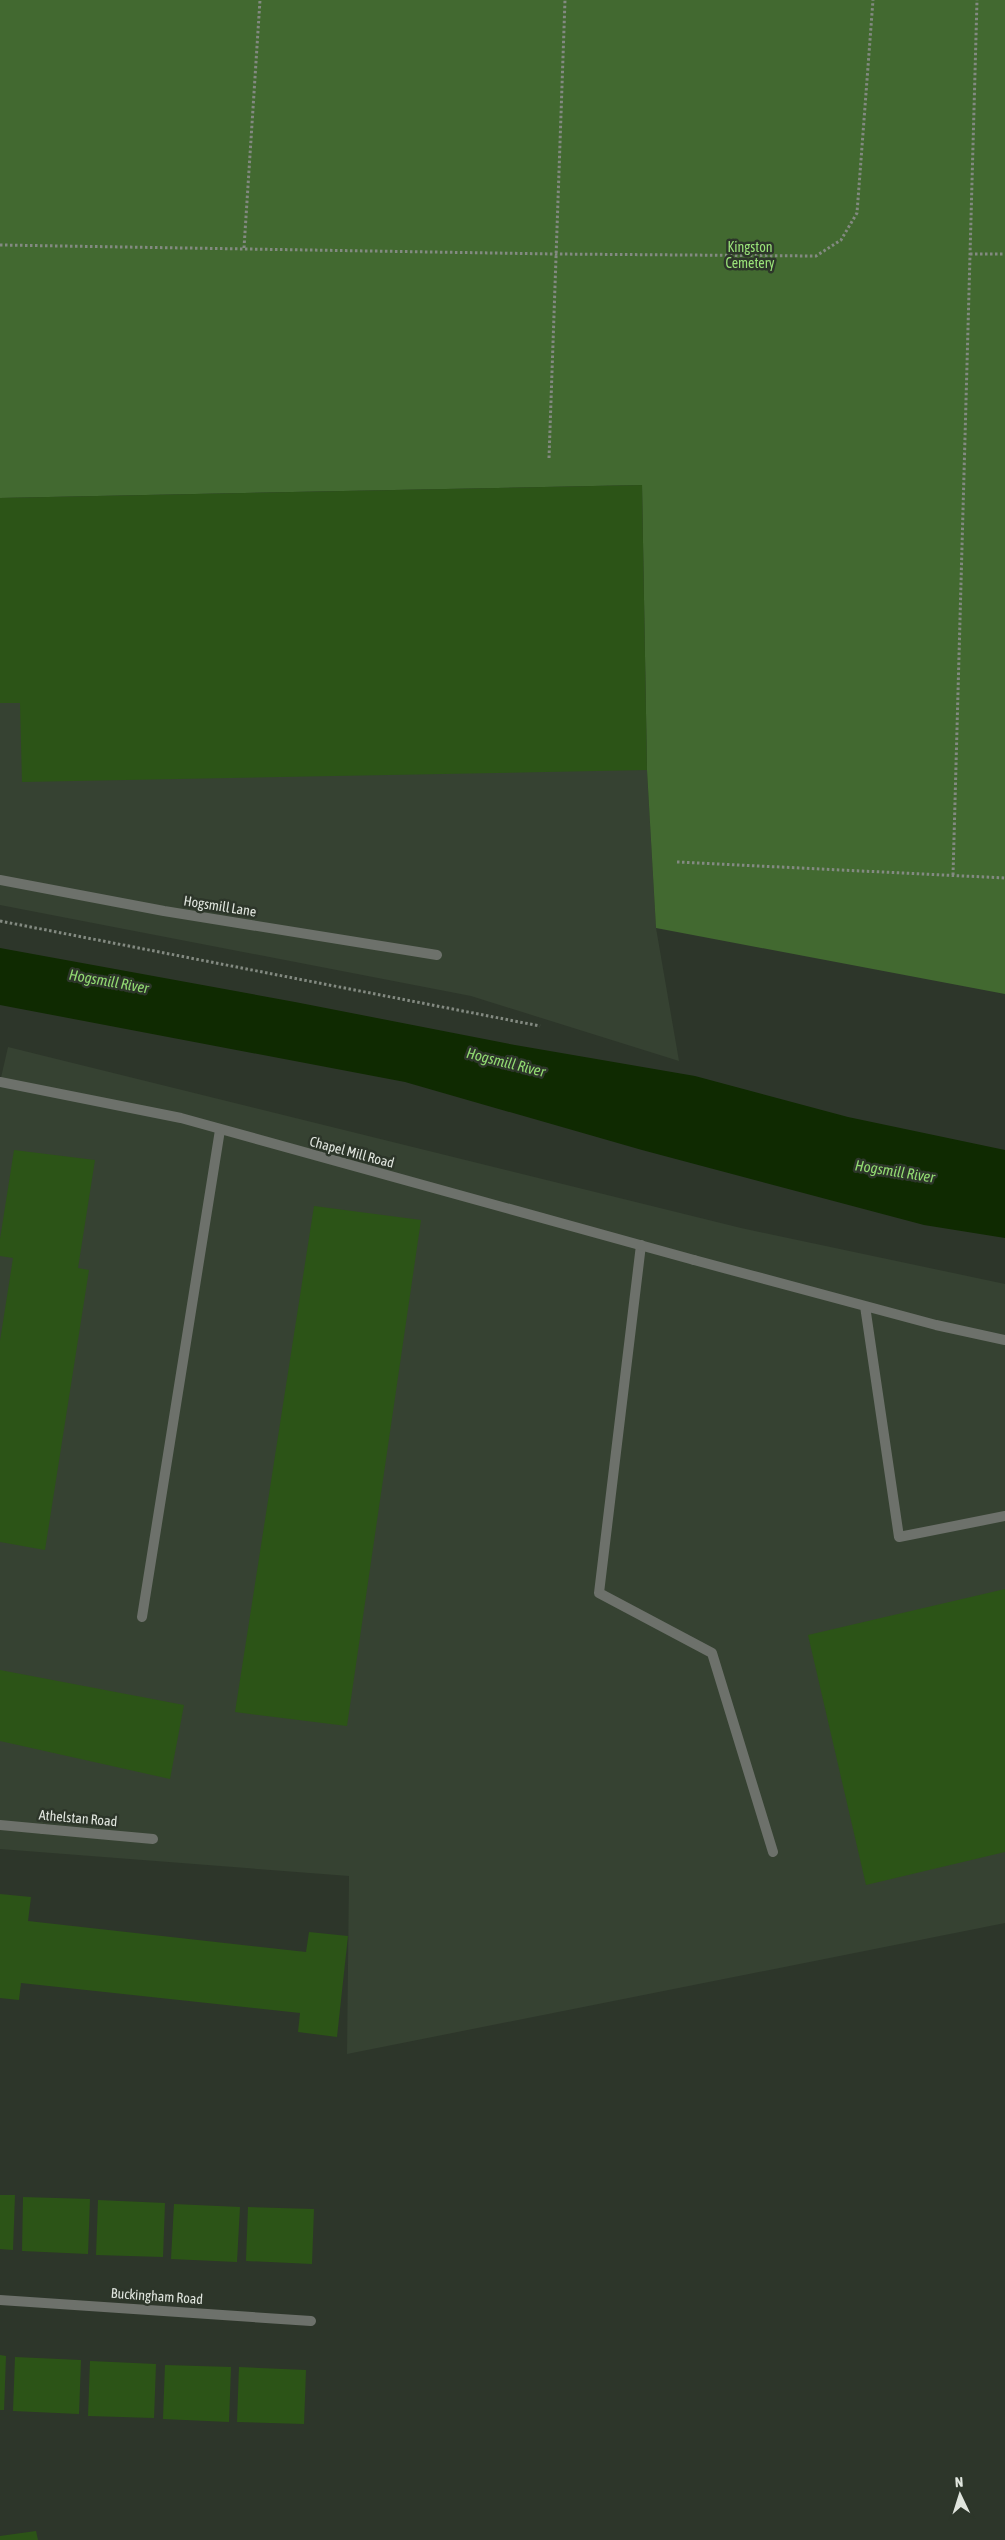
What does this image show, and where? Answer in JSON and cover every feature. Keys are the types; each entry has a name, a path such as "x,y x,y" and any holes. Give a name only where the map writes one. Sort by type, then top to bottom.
{"street":[{"name":"Hogsmill Lane","path":"0,880 164,911 437,955"},
{"name":"Chapel Mill Road","path":"0,1082 181,1118 694,1260 936,1325 1005,1340"},
{"path":"142,1617 220,1130"},
{"path":"641,1245 599,1593 712,1653 773,1852"},
{"path":"865,1306 899,1537 1005,1516"},
{"name":"Athelstan Road","path":"0,1825 153,1839"},
{"name":"Buckingham Road","path":"0,2300 311,2321"}],"path":[{"path":"244,248 260,0"},
{"path":"549,458 565,0"},
{"path":"0,245 555,254 816,256 841,240 857,212 873,0"},
{"path":"953,875 977,0"},
{"path":"970,254 1005,254"},
{"path":"677,862 1005,878"},
{"path":"0,921 540,1026"}],"shaded area":[{"path":"642,485 647,770 656,928 679,1061 471,996 0,905 0,498"},
{"path":"8,1047 741,1228 1005,1284 1005,1923 347,2054 349,1876 0,1849 0,1082"}],"green space":[{"name":"Kingston Cemetery","path":"0,0 1005,0 1005,994 656,928 647,770 642,485 0,498"}],"water":[{"name":"Hogsmill River","path":"0,948 295,1002 515,1045 695,1076 848,1117 1005,1150 1005,1238 924,1225 642,1150 405,1082 0,1005"}],"building":[{"path":"642,485 647,770 22,782 20,703 0,703 0,498"},
{"path":"14,1150 95,1160 78,1268 89,1270 45,1550 0,1542 0,1341 13,1258 0,1256 0,1239"},
{"path":"314,1206 421,1220 347,1726 235,1712"},
{"path":"1005,1589 1005,1852 866,1885 808,1635"},
{"path":"0,1670 184,1705 170,1779 0,1741"},
{"path":"0,1894 31,1897 28,1921 306,1952 309,1932 348,1936 337,2037 298,2032 300,2013 21,1983 19,2000 0,1998"},
{"path":"0,2195 15,2195 13,2250 0,2249"},
{"path":"23,2197 90,2199 88,2254 22,2251"},
{"path":"98,2200 165,2203 163,2257 96,2255"},
{"path":"174,2204 240,2207 237,2262 171,2259"},
{"path":"248,2207 314,2209 312,2264 246,2261"},
{"path":"0,2355 6,2356 4,2410 0,2410"},
{"path":"15,2357 81,2360 79,2414 13,2411"},
{"path":"90,2361 156,2364 154,2418 88,2416"},
{"path":"165,2365 231,2367 229,2422 163,2419"},
{"path":"239,2367 306,2370 304,2424 237,2422"},
{"path":"36,2531 38,2540 0,2540 0,2536"}]}
